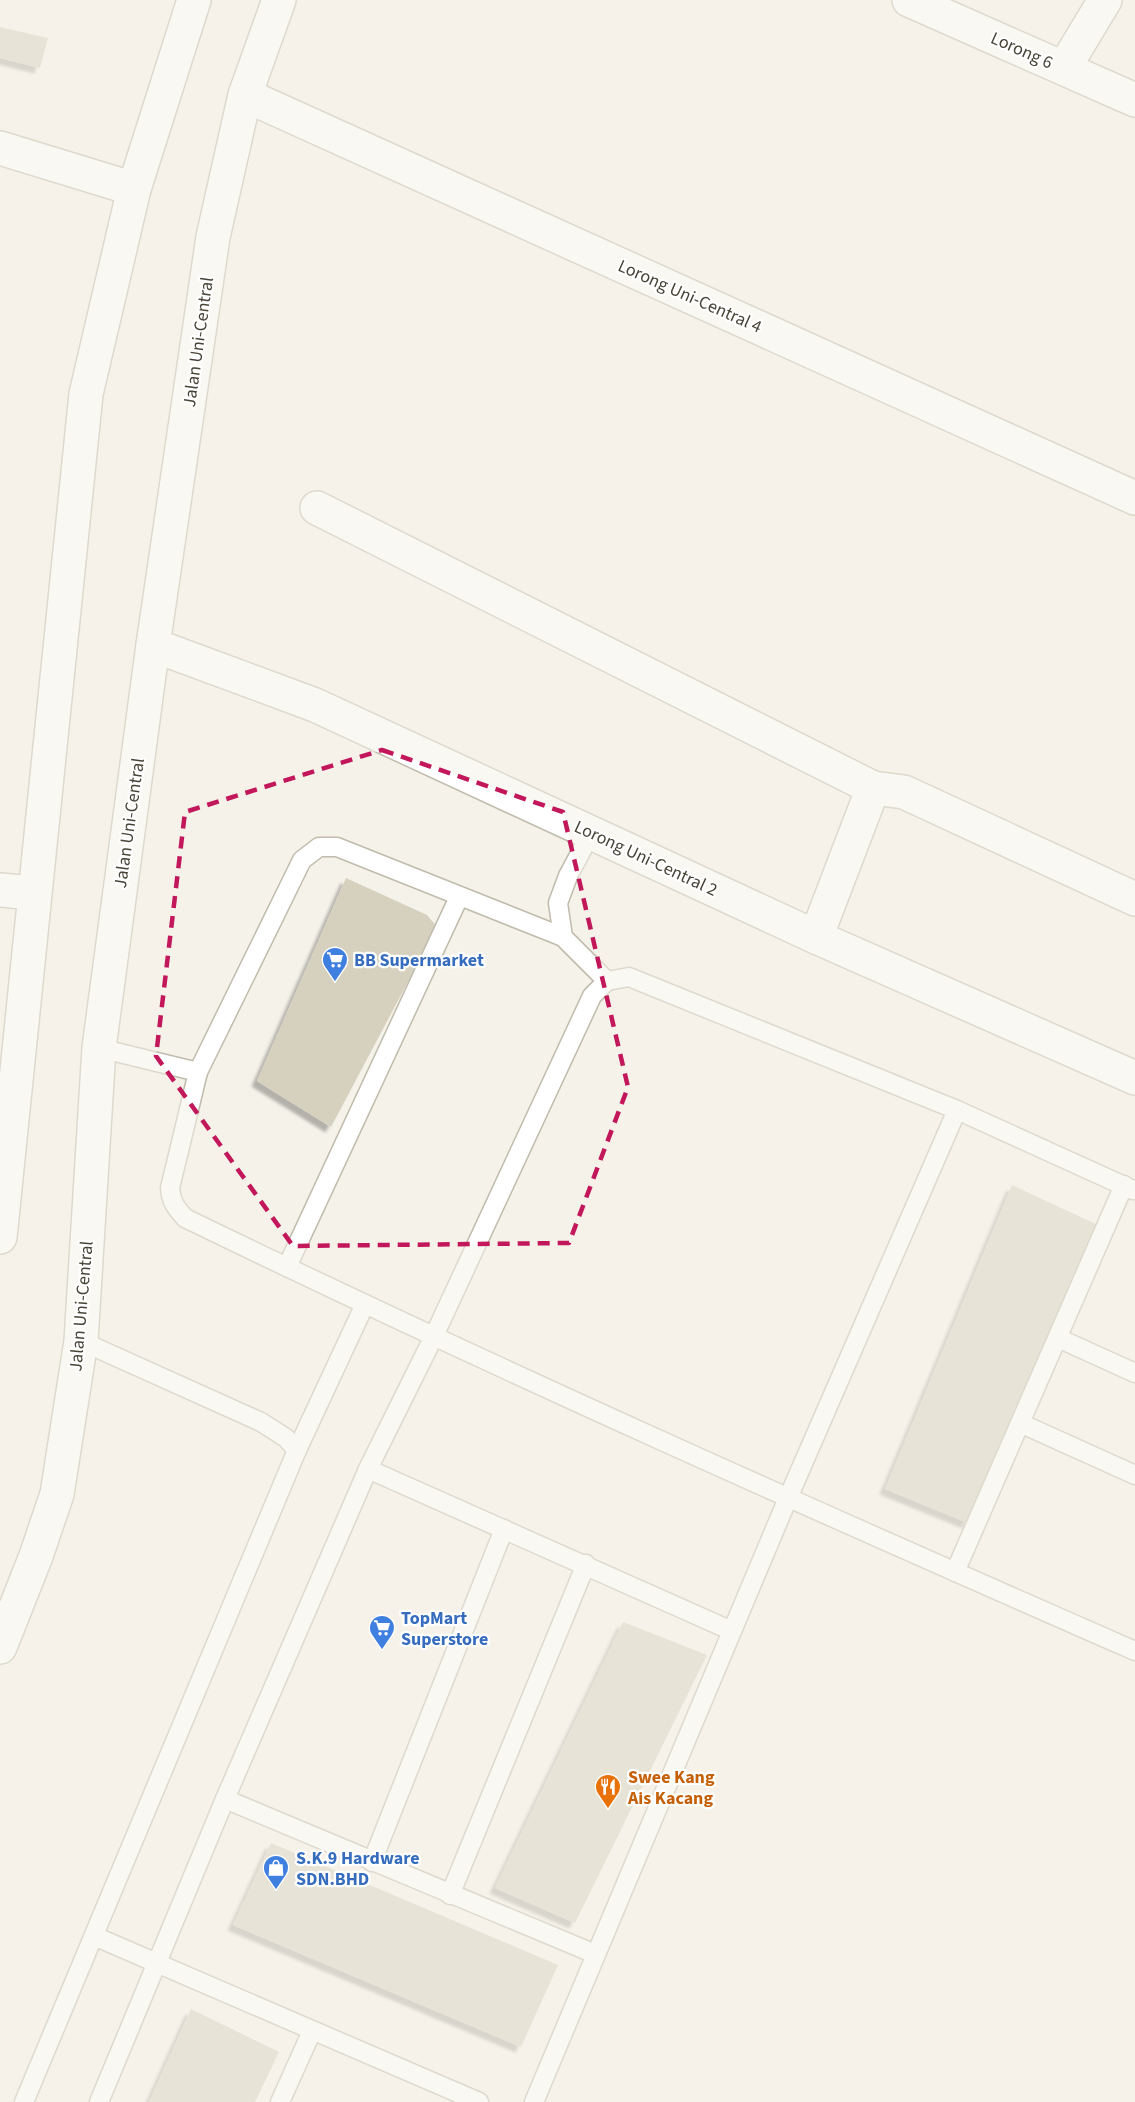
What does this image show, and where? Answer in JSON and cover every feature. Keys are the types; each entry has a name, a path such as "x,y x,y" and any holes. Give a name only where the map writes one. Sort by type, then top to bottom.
{"street":[{"path":"0,1237 33,892 86,394 134,189 194,0"},
{"name":"Jalan Uni-Central","path":"0,1647 36,1556 57,1494 81,1341 99,1048 153,645 213,237 244,95 279,0"},
{"name":"Lorong 6","path":"909,0 1135,100"},
{"path":"1064,68 1105,0"},
{"name":"Lorong Uni-Central 4","path":"244,95 1135,498"},
{"path":"0,148 134,189"},
{"path":"317,508 873,788 904,792 1135,899"},
{"name":"Lorong Uni-Central 2","path":"153,645 315,705 816,937 1135,1078"},
{"path":"816,937 873,788"},
{"path":"0,890 33,892"}],"lane":[{"path":"563,937 558,903 568,876 591,833"},
{"path":"607,981 563,937 337,847 319,847 302,860 198,1072 170,1188 171,1200 185,1218 433,1338 1135,1651"},
{"path":"287,1268 459,897"},
{"path":"99,2102 225,1799 369,1470 592,996 607,981 629,977 957,1110 1130,1188 1058,1338 955,1572"},
{"path":"99,1048 198,1072"},
{"path":"534,2102 788,1498 957,1110"},
{"path":"24,2102 297,1450 365,1304"},
{"path":"1058,1338 1135,1373"},
{"path":"81,1341 261,1422 286,1438 297,1450"},
{"path":"1020,1423 1135,1474"},
{"path":"369,1470 586,1564 732,1631"},
{"path":"372,1862 504,1529"},
{"path":"450,1895 586,1564"},
{"path":"225,1799 595,1954"},
{"path":"94,1936 479,2102"},
{"path":"280,2102 312,2031"}],"highlighted area":[{"path":"382,750 563,812 628,1087 569,1243 293,1246 156,1056 185,812"}],"building":[{"path":"0,27 48,38 40,68 0,58"},
{"path":"346,878 427,915 437,927 331,1127 257,1081"},
{"path":"1012,1185 1100,1226 968,1523 885,1489"},
{"path":"623,1622 707,1655 575,1923 495,1888"},
{"path":"271,1843 558,1965 521,2047 233,1925"},
{"path":"191,2009 279,2052 255,2102 149,2102"}],"place":[{"name":"BB Supermarket","path":"335,983"},
{"name":"TopMart Superstore","path":"382,1651"},
{"name":"Swee Kang Ais Kacang","path":"608,1810"},
{"name":"S.K.9 Hardware SDN.BHD","path":"276,1891"}]}
